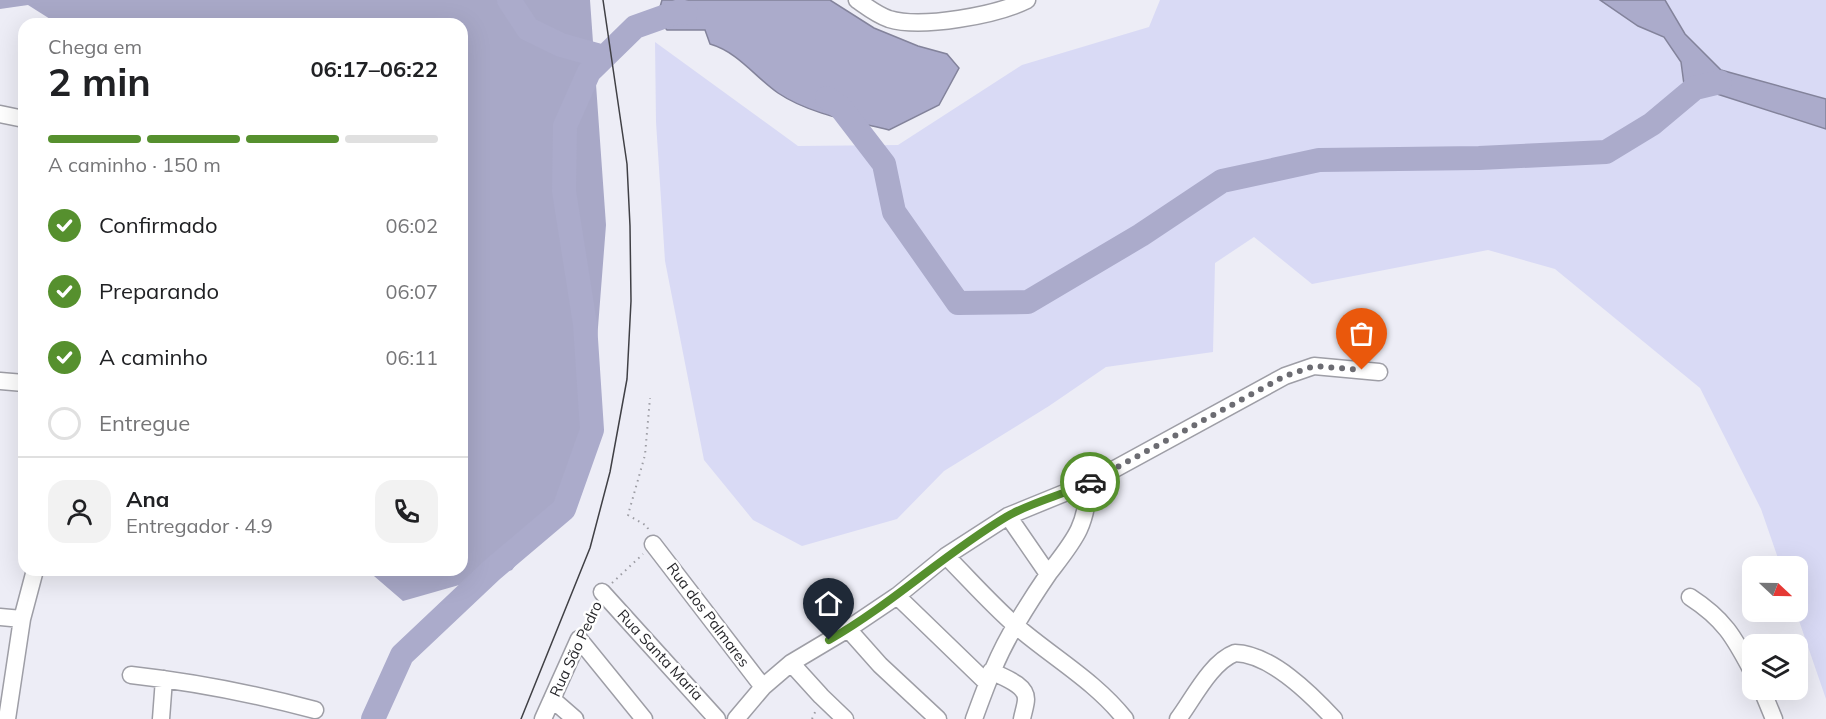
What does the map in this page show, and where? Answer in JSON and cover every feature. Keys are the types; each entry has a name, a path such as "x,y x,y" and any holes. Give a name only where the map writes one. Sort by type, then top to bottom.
{"street":[{"path":"856,0 880,16 904,22 933,22 1001,11 1028,0"},
{"path":"0,114 18,118"},
{"path":"739,718 763,687 791,663 897,596 946,556 1008,516 1089,483 1201,420 1303,369 1314,366 1379,372"},
{"path":"0,381 18,382"},
{"path":"974,719 989,677 1015,625 1048,574 1075,540 1088,502 1089,483"},
{"path":"1008,516 1048,574"},
{"name":"Rua dos Palmares","path":"653,544 763,687"},
{"path":"946,556 1015,625 1096,688 1110,700 1125,719"},
{"path":"7,719 22,620 33,576"},
{"name":"Rua Santa Maria","path":"602,592 717,719"},
{"path":"897,596 989,677 1014,682 1024,692 1026,699 1022,719"},
{"path":"1690,597 1723,623 1742,652"},
{"path":"0,617 22,620"},
{"path":"848,629 880,665 938,719"},
{"path":"579,639 644,719"},
{"name":"Rua São Pedro","path":"543,719 579,639"},
{"path":"1178,719 1213,670 1224,658 1235,653 1255,657 1278,670 1313,696 1334,719"},
{"path":"791,663 820,696 845,719"},
{"path":"131,675 283,701 315,710"},
{"path":"161,719 164,679"},
{"path":"552,699 574,719"},
{"path":"1766,700 1774,719"}],"path":[{"path":"650,398 645,455 628,515 647,526 653,544"},
{"name":"Rua São Pedro","path":"579,639 602,592 653,544"}],"shaded area":[{"path":"0,0 590,0 606,225 587,468 512,570 403,601 374,576 468,576 468,18 49,18 28,5 0,9"},
{"path":"662,0 830,0 874,28 918,46 947,54 959,68 939,105 889,130 831,116 790,100 770,87 729,53 710,44 705,30 667,30 651,12 660,7"},
{"path":"1160,0 1600,0 1638,26 1664,37 1681,62 1685,92 1717,94 1826,129 1826,699 1808,647 1808,634 1804,634 1799,622 1808,622 1808,556 1777,556 1761,509 1700,388 1555,269 1488,250 1312,284 1254,237 1215,263 1213,352 1106,367 1049,406 944,471 897,519 802,546 753,520 704,460 665,261 656,122 655,42 798,146 898,145 1022,65 1149,27"},
{"path":"1600,0 1665,0 1685,34 1721,70 1826,99 1826,129 1717,94 1685,92 1681,62 1664,37 1638,26"},
{"path":"1665,0 1826,0 1826,99 1721,70 1685,34"}],"waterway":[{"path":"509,0 528,29 561,45 604,57"},
{"path":"373,719 402,655 492,570 564,509 592,430 585,324 564,191 565,126 589,72 635,27 680,11 686,13"},
{"path":"827,98 841,108 884,164 894,212 958,303 1028,302 1141,235 1222,181 1319,160 1479,158 1606,152 1652,124 1695,88 1720,82"}],"tram line":[{"path":"521,719 590,548 610,472 627,379 631,301 627,164 603,0"}],"way so far":[{"path":"1090,482 1285,376 1314,366 1362,370"}],"route":[{"path":"829,640 897,596 946,556 1008,516 1090,482"}]}
